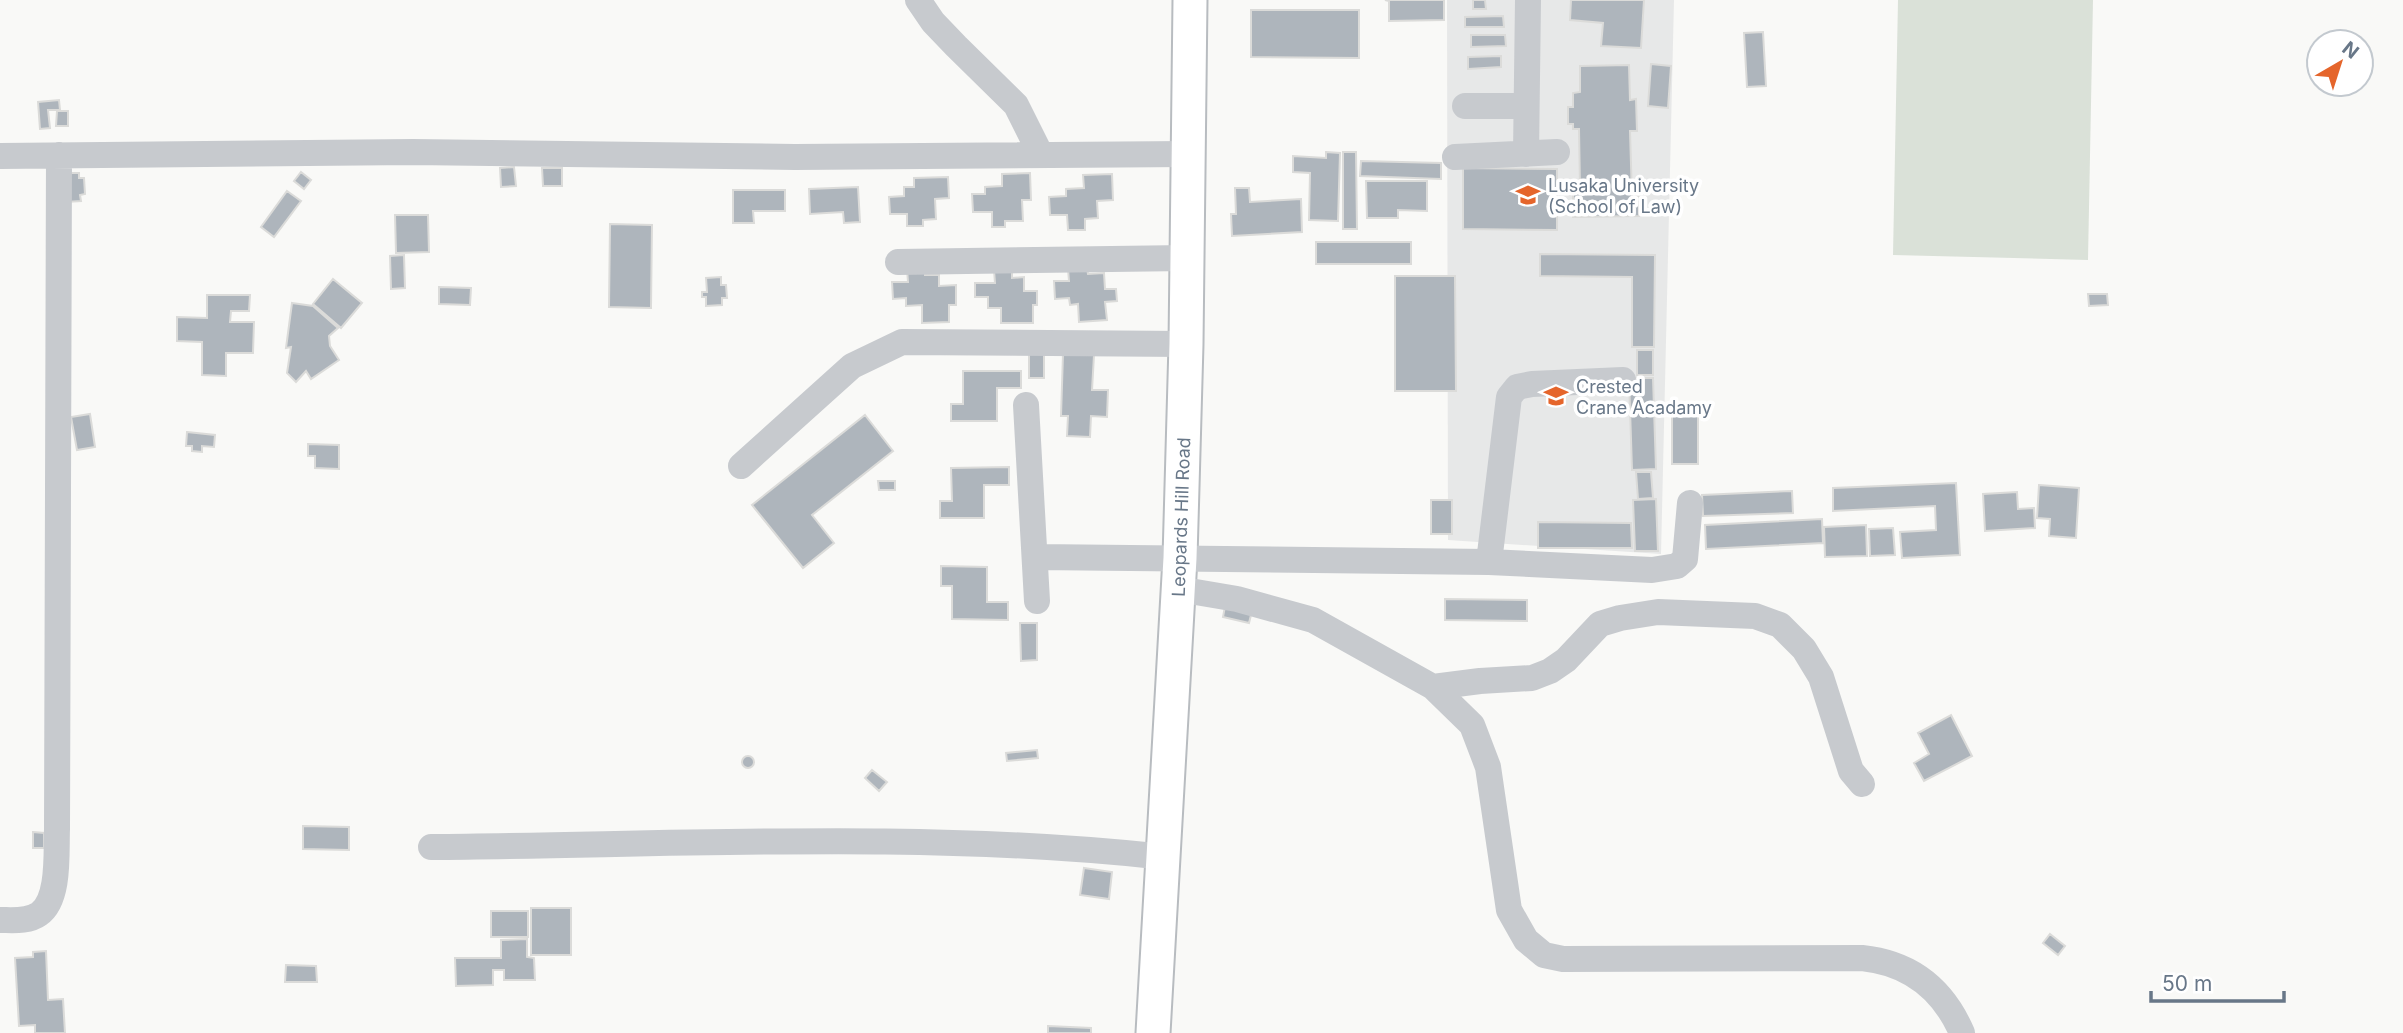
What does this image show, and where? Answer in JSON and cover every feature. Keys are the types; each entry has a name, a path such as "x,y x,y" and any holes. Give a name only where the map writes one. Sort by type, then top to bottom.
{"main road":[{"name":"Leopards Hill Road","path":"1153,1033 1179,573 1186,344 1190,0"}],"street":[{"path":"918,0 948,38 1016,105 1041,155"},
{"path":"1526,154 1528,0"},
{"path":"1465,106 1526,106"},
{"path":"0,156 413,152 795,157 1188,154"},
{"path":"1455,157 1557,152"},
{"path":"0,920 26,919 39,914 48,904 54,889 57,828 60,155"},
{"path":"898,262 1187,258"},
{"path":"740,466 852,366 902,342 1186,344"},
{"path":"1489,562 1509,397 1517,387 1532,384 1623,380"},
{"path":"1026,405 1037,601"},
{"path":"1036,557 1179,573 1489,562 1651,570 1677,566 1685,559 1690,503"},
{"path":"1179,573 1237,599 1313,620 1433,687 1472,725 1488,767 1509,910 1526,940 1544,955 1563,959 1880,960 1900,966 1929,987 1948,1005 1962,1033"},
{"path":"1433,687 1532,678 1550,671 1566,660 1601,624 1620,618 1658,612 1755,616 1780,625 1804,649 1821,677 1851,771 1862,784"},
{"path":"431,847 738,842 969,843 1097,849 1165,857"}],"shaded area":[{"path":"1447,0 1674,0 1661,554 1448,540"},
{"path":"1898,0 2093,0 2088,260 1893,255"}],"building":[{"path":"1385,0 1444,0 1444,20 1389,21 1389,1"},
{"path":"1473,0 1485,0 1486,9 1473,9"},
{"path":"1571,0 1644,0 1641,48 1601,46 1603,23 1570,20"},
{"path":"1251,10 1359,10 1359,58 1251,57"},
{"path":"1503,16 1504,27 1465,27 1465,17"},
{"path":"1763,32 1766,86 1747,87 1744,33"},
{"path":"1471,35 1505,35 1506,46 1471,47"},
{"path":"1501,56 1501,67 1468,69 1468,57"},
{"path":"1651,64 1671,66 1668,108 1648,106"},
{"path":"1629,65 1630,100 1636,99 1637,131 1630,131 1632,197 1639,197 1639,216 1573,217 1573,188 1580,188 1579,129 1573,129 1573,124 1568,124 1568,107 1573,107 1573,93 1580,92 1580,66"},
{"path":"59,100 60,110 48,110 50,128 40,129 38,102"},
{"path":"57,111 68,111 68,126 56,126"},
{"path":"1326,152 1340,153 1338,221 1309,220 1310,173 1293,172 1293,156 1326,158"},
{"path":"1343,152 1356,152 1357,229 1343,229"},
{"path":"1361,161 1441,163 1441,179 1360,176"},
{"path":"514,167 516,186 501,187 500,168"},
{"path":"542,168 562,168 562,186 543,186"},
{"path":"1463,168 1557,169 1557,230 1463,229"},
{"path":"301,172 311,180 304,189 294,181"},
{"path":"64,173 79,173 79,178 84,178 85,194 80,195 81,201 66,202"},
{"path":"1030,173 1031,200 1022,200 1023,221 1005,221 1005,227 992,227 992,212 973,212 972,194 985,194 985,187 1002,186 1002,174"},
{"path":"1112,174 1113,200 1097,201 1098,218 1085,219 1085,230 1068,230 1067,215 1050,215 1049,197 1066,196 1066,189 1084,188 1083,175"},
{"path":"948,177 949,198 935,199 936,219 923,220 923,226 907,226 907,214 890,214 889,197 904,196 904,187 914,187 914,178"},
{"path":"1366,181 1427,181 1427,211 1398,210 1398,218 1367,218"},
{"path":"858,187 860,222 844,223 843,212 810,214 809,189"},
{"path":"1235,188 1249,188 1250,202 1301,199 1302,232 1232,236 1231,214 1236,214"},
{"path":"733,190 785,190 785,211 753,211 754,223 733,223"},
{"path":"287,191 301,201 274,237 261,227"},
{"path":"395,215 428,215 429,252 396,253"},
{"path":"610,224 652,225 651,308 609,307"},
{"path":"1316,242 1411,242 1411,264 1316,264"},
{"path":"1540,254 1655,255 1654,347 1632,347 1632,277 1540,276"},
{"path":"404,255 405,288 391,289 390,256"},
{"path":"1087,268 1088,274 1104,273 1105,289 1116,289 1117,301 1105,302 1107,320 1079,322 1078,304 1070,305 1069,298 1055,299 1054,281 1069,281 1068,269"},
{"path":"907,269 925,269 925,275 939,275 939,286 956,285 956,305 949,305 949,322 922,323 922,305 906,306 906,298 893,299 892,282 908,282"},
{"path":"994,270 1012,270 1012,278 1024,277 1024,291 1037,291 1037,305 1033,305 1033,323 1001,323 1001,308 988,308 988,297 975,297 975,283 995,283"},
{"path":"1395,276 1455,276 1456,391 1395,391"},
{"path":"721,277 721,285 726,285 727,298 722,298 722,305 706,306 706,297 702,297 702,292 707,292 706,278"},
{"path":"333,279 362,303 341,328 313,304"},
{"path":"439,287 471,288 470,305 439,304"},
{"path":"2088,294 2107,294 2108,305 2089,306"},
{"path":"207,295 250,295 249,311 231,311 230,322 254,322 253,353 226,353 226,376 202,375 202,342 177,341 177,317 207,318"},
{"path":"292,303 313,306 338,328 329,336 330,346 339,360 311,379 306,371 296,382 287,373 291,347 286,348"},
{"path":"1029,346 1044,346 1044,378 1029,378"},
{"path":"1637,350 1653,350 1653,375 1637,375"},
{"path":"1063,354 1094,355 1092,390 1108,390 1107,417 1091,416 1090,437 1067,436 1068,416 1061,416"},
{"path":"963,371 1021,371 1021,388 997,388 997,421 951,421 951,404 963,404"},
{"path":"1629,378 1653,378 1656,469 1632,470"},
{"path":"1672,404 1698,405 1698,464 1672,464"},
{"path":"90,414 95,447 77,450 71,417"},
{"path":"865,415 893,451 812,515 834,543 803,568 752,505"},
{"path":"187,432 215,435 214,447 202,446 202,452 192,451 192,446 186,446"},
{"path":"308,444 339,445 339,469 315,468 315,456 308,456"},
{"path":"1009,467 1009,485 984,485 984,518 940,518 940,501 952,501 951,468"},
{"path":"1636,472 1651,472 1653,498 1638,499"},
{"path":"878,481 895,481 895,490 879,490"},
{"path":"1956,483 1960,555 1902,558 1900,532 1936,530 1935,506 1833,511 1833,488"},
{"path":"2039,485 2079,488 2076,538 2049,536 2050,519 2037,518"},
{"path":"1792,491 1793,513 1703,516 1702,495"},
{"path":"2017,492 2018,509 2034,508 2035,528 1985,531 1983,494"},
{"path":"1656,499 1658,551 1635,551 1633,500"},
{"path":"1431,500 1452,500 1452,534 1431,534"},
{"path":"1822,519 1823,543 1706,549 1705,525"},
{"path":"1538,522 1631,523 1632,548 1538,548"},
{"path":"1866,525 1867,556 1825,557 1824,527"},
{"path":"1893,528 1895,555 1870,556 1869,529"},
{"path":"941,566 987,567 987,602 1008,602 1008,620 952,619 952,586 941,586"},
{"path":"1445,599 1527,600 1527,621 1445,620"},
{"path":"1226,601 1253,607 1249,623 1223,617"},
{"path":"1020,623 1037,623 1037,660 1021,661"},
{"path":"1951,715 1972,756 1924,781 1914,763 1929,754 1918,733"},
{"path":"1037,750 1038,758 1007,761 1006,753"},
{"path":"748,756 754,762 748,768 742,762"},
{"path":"872,770 887,782 879,791 865,778"},
{"path":"303,826 349,827 349,850 303,849"},
{"path":"33,832 44,833 44,848 33,848"},
{"path":"1084,868 1112,872 1109,899 1080,895"},
{"path":"531,908 571,908 571,955 531,955"},
{"path":"491,911 528,911 528,937 491,937"},
{"path":"2050,934 2065,946 2058,955 2043,943"},
{"path":"527,939 527,957 534,958 535,980 504,980 504,970 493,970 493,985 456,986 455,958 501,958 501,940"},
{"path":"46,951 48,1000 63,999 65,1033 35,1033 35,1025 19,1026 15,958 33,957 33,952"},
{"path":"286,965 316,966 317,982 285,982"},
{"path":"1048,1026 1091,1028 1091,1033 1048,1033"}],"place":[{"name":"Lusaka University (School of Law)","path":"1528,195"},
{"name":"Crested Crane Acadamy","path":"1556,396"}]}
